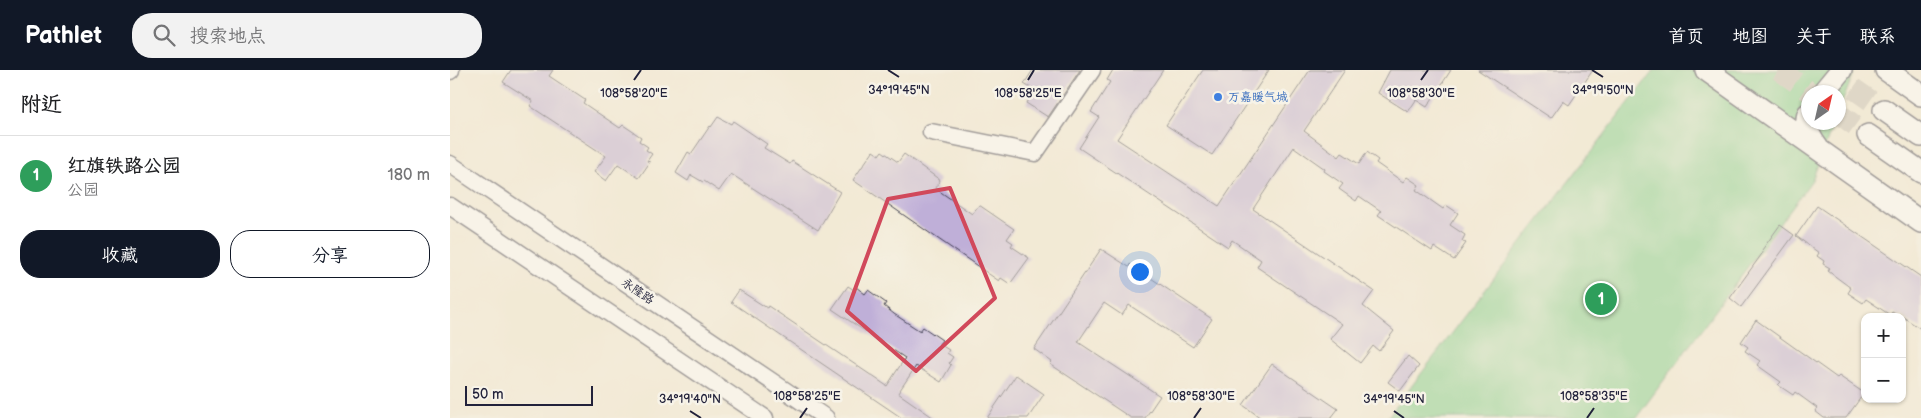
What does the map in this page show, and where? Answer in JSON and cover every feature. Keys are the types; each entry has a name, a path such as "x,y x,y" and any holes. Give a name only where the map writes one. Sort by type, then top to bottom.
{"main road":[{"path":"1706,70 1921,222"},
{"path":"1828,85 1840,70"},
{"path":"1886,70 1921,94"},
{"path":"1884,110 1921,136"},
{"path":"1809,130 1811,138 1825,154"},
{"path":"1868,134 1921,172"}],"street":[{"path":"931,132 1034,153 1092,70"},
{"name":"永隆路","path":"450,164 826,418"},
{"path":"450,206 765,418"}],"highlighted area":[{"path":"950,188 995,298 916,371 847,311 888,199"}],"green space":[{"path":"1654,70 1855,70 1846,93 1846,85 1801,85 1801,130 1831,130 1812,180 1636,418 1387,418"}],"building":[{"path":"511,70 553,70 549,76 585,100 583,103 620,128 623,125 641,137 639,141 648,147 646,150 652,154 647,161 650,162 639,178 618,164 606,181 594,172 606,156 530,106 533,101 503,82"},
{"path":"1033,70 1080,70 1048,117 1026,103 1034,90 1024,84"},
{"path":"1113,70 1163,70 1117,139 1219,206 1310,70 1345,70 1304,131 1339,157 1342,153 1359,164 1367,152 1378,160 1376,163 1403,182 1407,177 1419,185 1416,190 1443,209 1446,205 1458,213 1450,225 1465,235 1462,241 1466,243 1454,260 1434,247 1432,251 1378,215 1381,211 1359,196 1356,201 1339,189 1343,184 1294,147 1253,209 1374,291 1363,306 1394,331 1379,351 1373,346 1360,363 1330,339 1342,324 1257,267 1261,260 1232,240 1228,247 1079,148 1099,117 1091,112 1110,82 1107,80"},
{"name":"万嘉暖气城","path":"1203,70 1269,70 1212,155 1166,125"},
{"path":"1390,70 1451,70 1427,107 1416,100 1408,112 1378,93"},
{"path":"1478,70 1593,70 1569,105 1563,101 1551,118"},
{"path":"718,117 731,124 733,121 767,144 764,148 790,164 792,161 840,192 818,230 731,174 719,191 691,175 688,181 676,173 688,152 691,154"},
{"path":"873,151 879,155 882,151 898,162 904,154 940,180 935,188 972,214 979,205 1014,229 1007,239 1013,243 1011,246 1029,258 1010,284 1001,278 999,281 853,180"},
{"path":"1817,206 1921,277 1921,329 1906,319 1906,313 1887,313 1866,299 1863,303 1848,293 1851,288 1828,271 1830,268 1823,264 1824,261 1817,256 1819,253 1796,236"},
{"path":"1780,225 1794,235 1741,307 1730,298"},
{"path":"1101,249 1129,267 1130,264 1212,319 1193,347 1129,305 1122,315 1104,303 1078,342 1160,396 1145,418 1131,418 1050,364 1052,362 1034,349"},
{"path":"848,286 854,290 856,287 865,294 868,290 886,303 884,306 894,314 920,331 923,327 942,340 939,344 949,350 947,353 953,357 949,363 951,365 941,382 916,366 898,393 934,418 902,418 731,302 739,290 767,308 768,306 887,386 905,358 832,309"},
{"path":"1756,320 1837,378 1839,376 1861,391 1861,397 1846,418 1824,418 1815,411 1817,408 1795,392 1793,395 1778,385 1781,382 1757,365 1760,361 1745,351 1748,347 1741,342"},
{"path":"1408,356 1419,366 1400,391 1388,382"},
{"path":"1272,364 1338,409 1331,418 1261,418 1243,405"},
{"path":"1016,375 1044,394 1028,418 987,418"}],"tunnel":[{"path":"1779,70 1801,86"},
{"path":"1827,70 1884,110"},
{"path":"1846,119 1868,135"}],"place":[{"name":"万嘉暖气城","path":"1218,97"},
{"name":"红旗铁路公园","path":"1601,299"}]}
